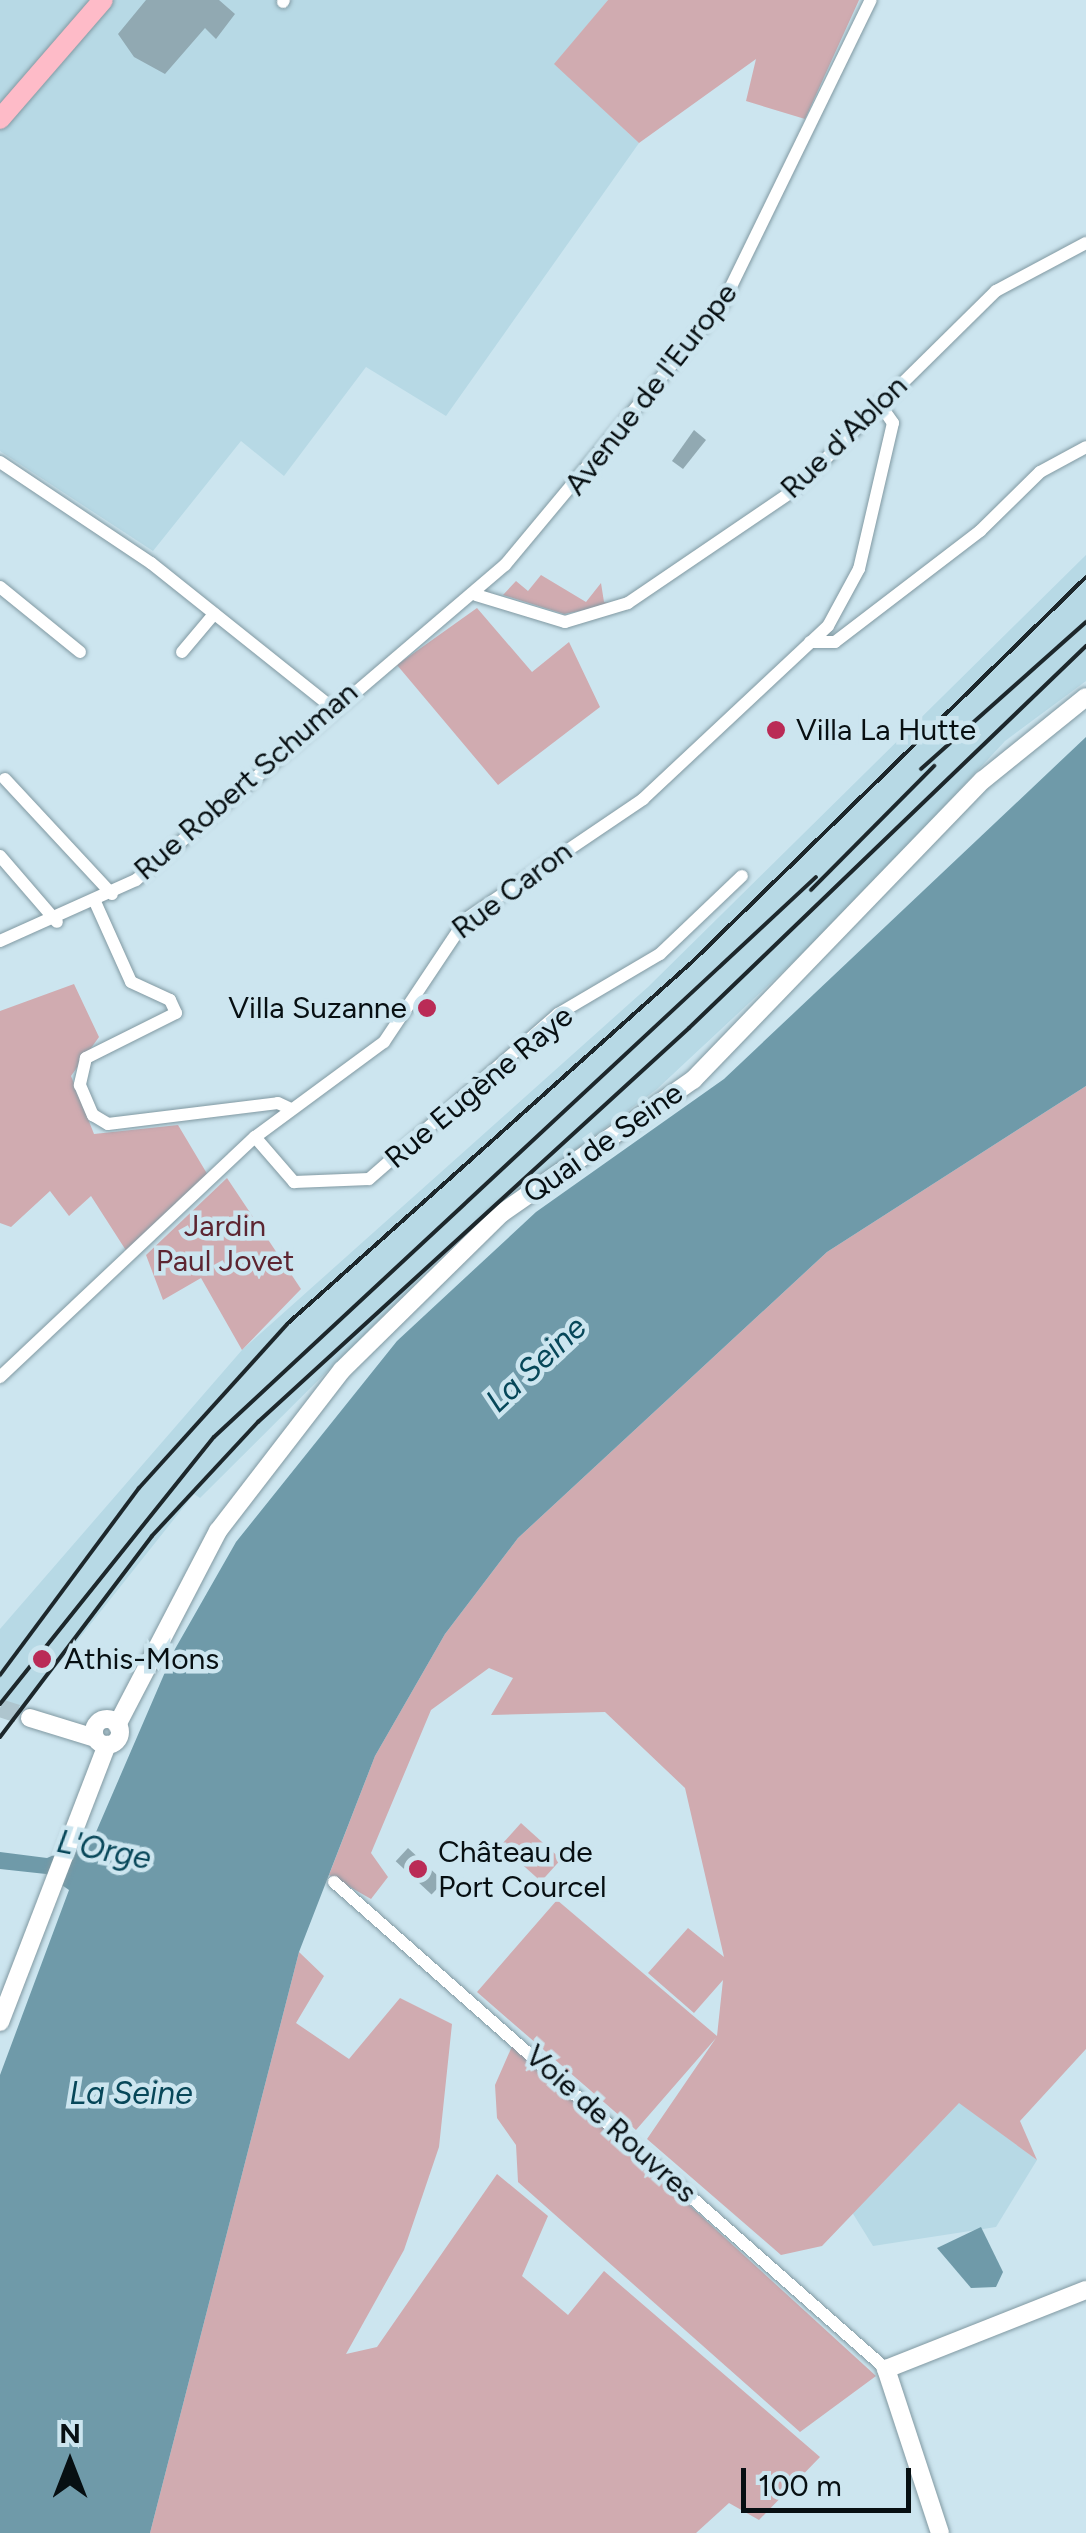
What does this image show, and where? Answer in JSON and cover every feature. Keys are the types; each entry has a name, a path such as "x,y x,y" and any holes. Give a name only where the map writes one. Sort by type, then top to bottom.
{"main road":[{"path":"76,28 94,0"},
{"path":"0,120 102,0"},
{"name":"Quai de Seine","path":"0,2022 66,1855 101,1741 115,1723 165,1626 233,1509 372,1339 502,1213 693,1080 983,780 1086,697"},
{"path":"30,1718 101,1741"},
{"path":"940,2533 886,2369 1086,2290"}],"street":[{"name":"Avenue de l'Europe","path":"476,595 637,417 722,305 871,0"},
{"name":"Rue d'Ablon","path":"476,595 558,621 610,613 784,498 996,291 1086,243"},
{"name":"Rue Caron","path":"0,1378 255,1137 384,1041 466,919 643,798 810,642 843,606 859,569 893,424 879,403"},
{"path":"810,642 835,642 980,531 1040,472 1086,447"},
{"path":"0,462 214,614 330,706"},
{"path":"0,587 80,652"},
{"name":"Rue Robert Schuman","path":"0,940 57,922 112,894 330,706 476,595"},
{"path":"182,652 214,614"},
{"path":"4,779 112,894"},
{"path":"0,856 57,922"},
{"name":"Rue Eugène Raye","path":"255,1137 294,1182 368,1180 558,1014 660,954 742,876"},
{"path":"96,904 131,982 170,1000 176,1014 86,1058 80,1086 93,1115 108,1124 278,1103 291,1110"},
{"name":"Voie de Rouvres","path":"334,1882 886,2369"}],"shaded area":[{"path":"0,0 608,0 555,64 639,143 446,416 366,367 284,476 241,441 153,551 0,451"},
{"path":"1086,555 1086,681 1005,741 839,919 657,1089 470,1229 200,1498 194,1494 23,1709 0,1700 0,1629 242,1350 648,987"},
{"path":"959,2102 1037,2160 996,2227 873,2246 850,2209"}],"green space":[{"path":"608,0 859,0 805,119 746,101 756,59 639,143 554,64"},
{"path":"541,575 586,602 601,583 604,602 615,604 564,614 503,595 516,581 528,591"},
{"path":"477,608 532,672 569,642 600,707 498,785 397,665"},
{"path":"74,984 99,1037 71,1076 94,1134 178,1125 209,1177 127,1252 91,1196 69,1216 50,1191 11,1227 0,1223 0,1011"},
{"path":"1086,1086 1086,2049 1020,2121 1037,2160 959,2103 822,2246 781,2255 647,2139 716,2038 636,2130 477,1992 557,1900 717,2036 723,1980 694,2013 648,1973 688,1928 724,1957 685,1788 605,1712 491,1715 513,1678 489,1668 431,1710 371,1853 388,1877 371,1899 329,1875 375,1756 445,1634 518,1538 827,1252"},
{"name":"Jardin Paul Jovet","path":"227,1178 301,1289 242,1350 201,1278 163,1300 146,1255"},
{"path":"521,1823 561,1859 541,1881 501,1845"},
{"path":"299,1952 324,1976 296,2023 349,2059 400,1998 452,2024 439,2147 404,2250 346,2354 377,2347 497,2174 548,2216 522,2276 568,2315 604,2271 820,2457 759,2520 729,2503 696,2533 150,2533"},
{"path":"513,2044 876,2376 800,2432 518,2182 516,2145 497,2118 495,2085"}],"water":[{"name":"La Seine","path":"1086,737 1086,1086 827,1252 518,1538 445,1634 375,1756 299,1952 150,2533 0,2533 0,2075 69,1890 46,1874 0,1869 0,1852 47,1858 93,1839 175,1649 236,1542 397,1341 536,1212 724,1079"},
{"path":"981,2227 1003,2272 996,2287 971,2288 937,2248"}],"building":[{"path":"146,0 219,0 235,14 216,39 205,28 165,74 134,57 118,34"},
{"path":"694,430 706,440 683,469 672,461"},
{"name":"Château de Port Courcel","path":"408,1848 444,1881 432,1895 396,1861"}],"tunnel":[{"path":"0,1708 30,1718"}],"railway":[{"path":"0,1675 139,1488 287,1324 692,962 1086,577"},
{"path":"921,769 1086,622"},
{"path":"0,1737 152,1536 258,1422 689,1028 1086,646"},
{"path":"811,890 934,766"},
{"path":"0,1704 214,1437 816,877"}],"place":[{"name":"Villa La Hutte","path":"776,730"},
{"name":"Villa Suzanne","path":"427,1008"},
{"name":"Athis-Mons","path":"42,1659"},
{"name":"Château de Port Courcel","path":"418,1869"}],"water label":[{"name":"L'Orge","path":"104,1850"}]}
